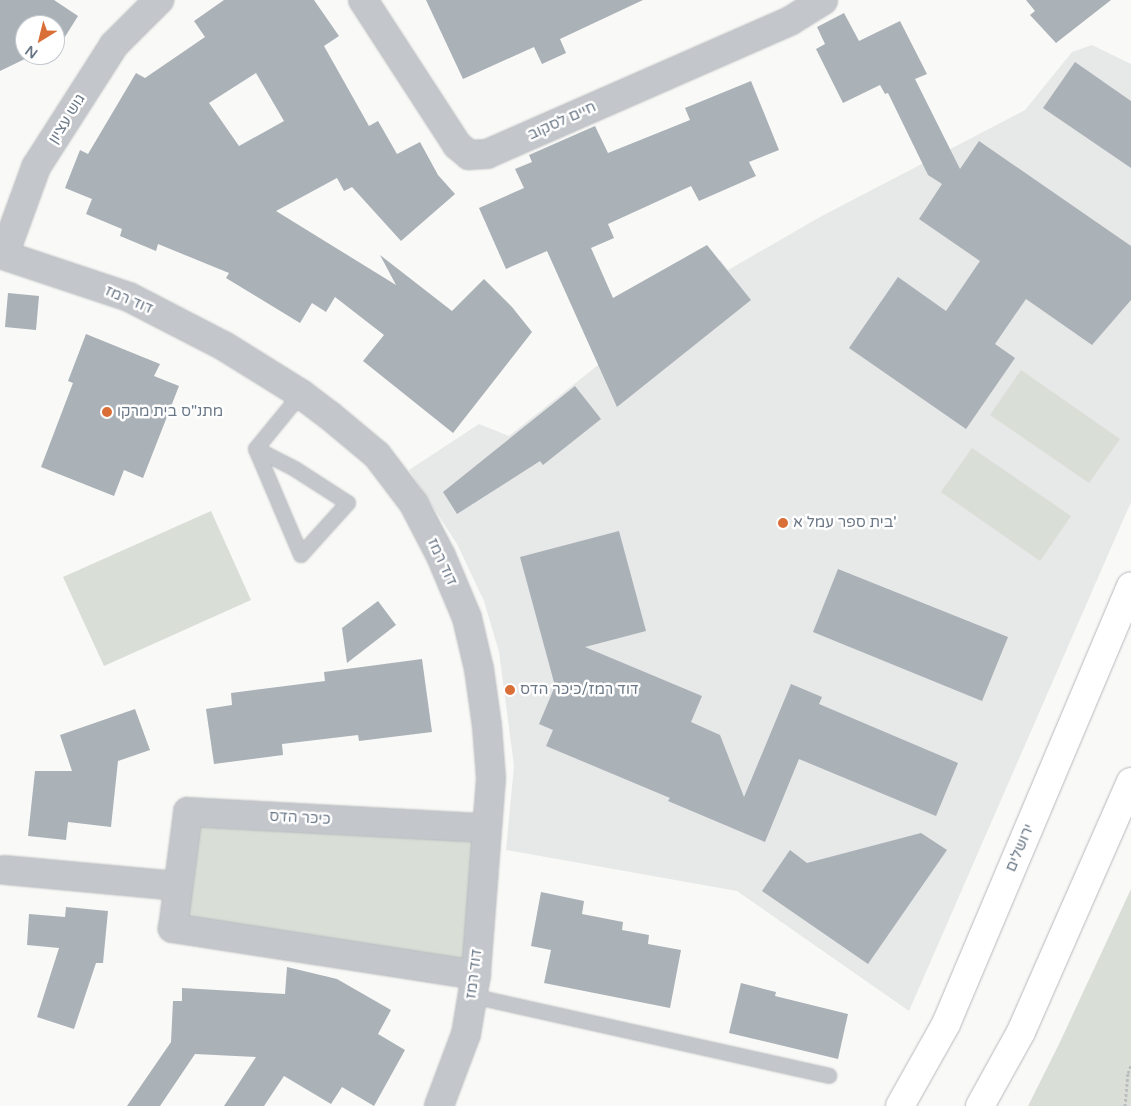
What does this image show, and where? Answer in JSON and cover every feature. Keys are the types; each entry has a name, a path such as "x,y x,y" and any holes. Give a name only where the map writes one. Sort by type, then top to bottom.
{"highway":[{"name":"ירושלים","path":"900,1106 946,1024 1131,586"},
{"path":"980,1106 1021,1032 1131,782"}],"street":[{"name":"גוש עציון","path":"2,254 36,167 114,45 159,0"},
{"name":"חיים לסקוב","path":"362,0 457,145 469,155 487,154 790,20 823,0"},
{"name":"דוד רמז","path":"2,254 130,297 224,346 301,394 377,456 414,504 441,556 467,618 479,669 487,726 491,778 474,986 466,1034 439,1106"},
{"name":"כיכר הדס","path":"474,986 173,928 188,812 486,828"},
{"path":"5,870 177,886"}],"lane":[{"path":"256,450 301,394"},
{"path":"256,450 295,469 348,503 301,555 278,502 256,450"},
{"path":"474,986 829,1076"}],"path":[{"path":"1125,1106 1128,1072 1131,1065"}],"shaded area":[{"name":"בית ספר עמל א'","path":"1092,45 1131,64 1131,502 909,1011 737,891 506,850 514,766 499,652 484,601 457,544 409,470 479,424 509,436 642,330 638,325 720,260 728,270 820,217 1025,110 1072,52"},
{"path":"1021,370 1120,439 1089,483 990,415"},
{"path":"972,448 1071,516 1040,561 941,492"},
{"path":"211,511 251,600 104,666 63,577"},
{"path":"188,812 486,828 476,975 173,928"},
{"path":"1131,889 1131,1106 1028,1106 1060,1042"}],"building":[{"path":"0,0 54,0 78,16 65,37 65,15 15,15 15,64 0,71"},
{"path":"224,0 314,0 339,36 324,46 369,126 378,121 397,154 420,142 438,175 455,194 401,241 352,187 344,191 337,178 276,211 396,285 380,255 452,311 484,279 512,307 532,332 453,433 363,361 384,335 335,297 326,312 312,303 300,323 226,278 229,273 158,244 156,251 120,236 122,229 86,214 92,199 65,188 80,150 88,154 136,73 145,78 205,37 194,21","holes":["256,73 284,121 239,146 209,103"]},
{"path":"426,0 643,0 560,39 566,53 542,64 534,47 463,79"},
{"path":"1026,0 1111,0 1056,43 1030,15 1035,11"},
{"path":"844,13 859,41 900,21 927,74 915,79 960,169 979,141 1131,246 1131,300 1092,345 1026,299 995,344 1015,358 966,429 849,348 898,277 946,311 980,261 919,219 942,184 928,175 888,93 885,94 880,85 843,103 816,49 825,44 817,27"},
{"path":"1075,62 1131,101 1131,168 1043,108"},
{"path":"751,81 779,150 749,162 756,176 699,201 691,186 608,224 614,238 591,248 613,298 707,245 751,300 617,407 547,251 506,269 479,208 524,188 515,169 532,162 529,155 595,126 608,153 690,120 685,108"},
{"path":"8,293 39,296 36,330 5,327"},
{"path":"86,334 160,364 154,376 179,386 143,478 124,470 114,496 41,467 73,383 68,381"},
{"path":"575,386 601,419 543,465 540,461 457,514 443,492"},
{"path":"619,531 646,631 585,647 702,696 691,722 720,735 744,797 791,684 822,697 819,704 958,763 936,816 799,759 765,842 668,801 670,798 546,746 553,730 539,724 555,686 520,557"},
{"path":"838,569 1008,637 982,701 813,632"},
{"path":"378,601 396,625 347,663 342,628"},
{"path":"422,659 432,732 359,741 358,735 282,744 283,755 214,764 206,709 232,705 231,693 325,681 324,672"},
{"path":"135,709 150,750 118,761 111,827 68,822 66,840 28,836 35,771 72,771 60,735"},
{"path":"921,833 947,850 868,964 762,891 790,850 807,863"},
{"path":"541,892 584,901 582,914 623,922 622,930 649,935 648,944 681,950 670,1008 544,983 551,950 531,946"},
{"path":"66,907 108,911 103,963 96,963 74,1029 37,1017 59,948 27,945 29,914 65,917"},
{"path":"287,967 337,979 391,1010 378,1034 405,1050 374,1106 342,1087 331,1104 284,1076 264,1106 224,1106 256,1057 195,1054 160,1106 127,1106 171,1042 173,1001 182,1001 182,988 285,994"},
{"path":"741,983 776,992 775,996 848,1014 838,1059 729,1033"}],"place":[{"name":"מתנ\"ס בית מרקו","path":"107,412"},
{"name":"בית ספר עמל א'","path":"783,523"},
{"name":"דוד רמז/כיכר הדס","path":"510,690"}]}
